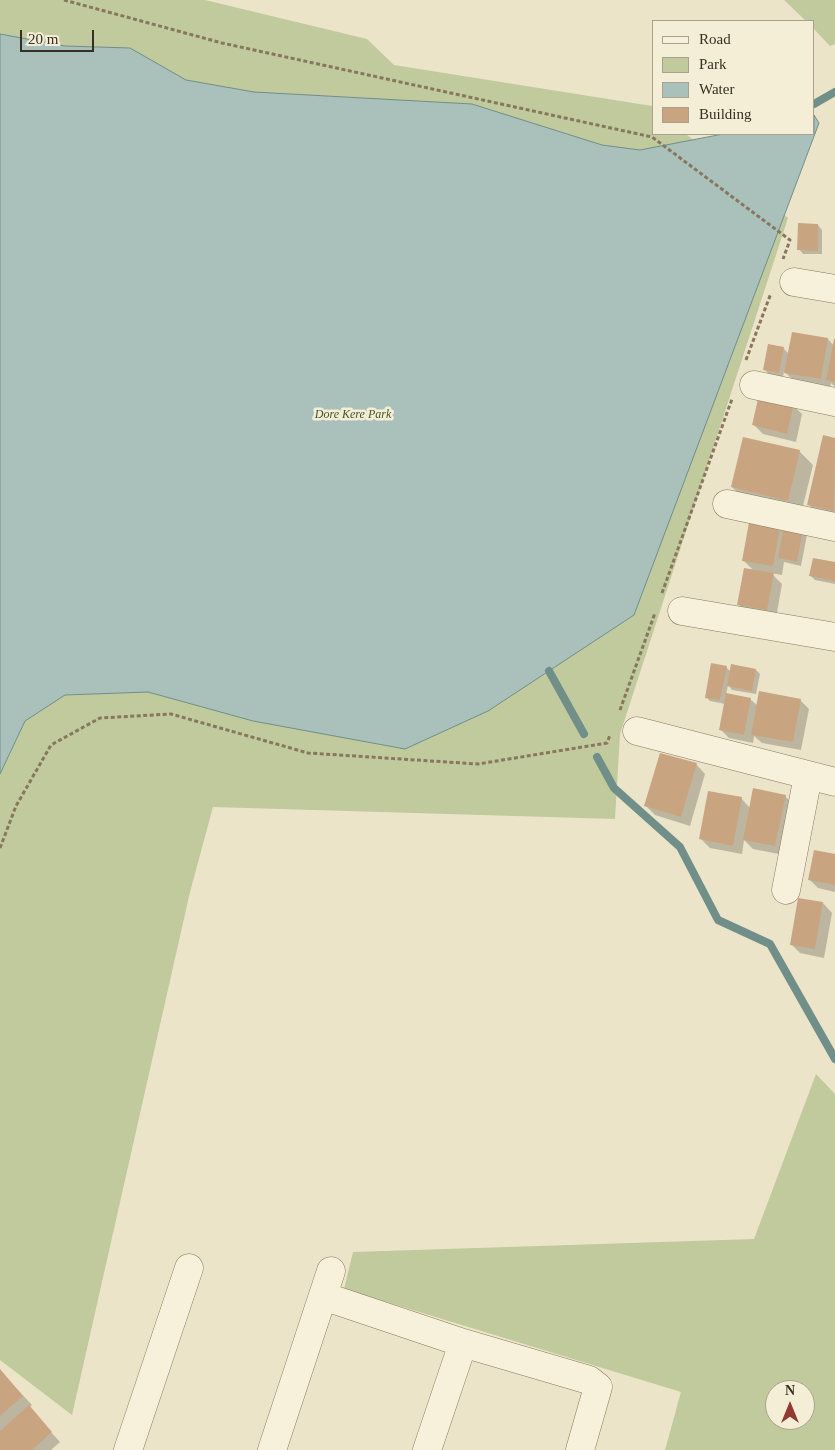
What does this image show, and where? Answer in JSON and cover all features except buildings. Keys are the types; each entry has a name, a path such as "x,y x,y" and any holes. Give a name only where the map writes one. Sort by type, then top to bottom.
{"street":[{"path":"782,279 835,289"},
{"path":"745,379 835,402"},
{"path":"727,504 835,527"},
{"path":"666,605 835,637"},
{"path":"622,726 835,782"},
{"path":"786,890 808,776"},
{"path":"128,1450 189,1268"},
{"path":"272,1450 327,1284 463,1342 589,1380 598,1387 580,1450"},
{"path":"428,1450 463,1342"}],"path":[{"path":"0,848 16,806 50,745 100,718 172,714 308,753 478,764 607,743 622,726 782,279 790,240 652,137 222,43 64,0"}],"green space":[{"name":"Dore Kere Park","path":"0,0 205,0 367,39 394,65 652,106 652,135 687,135 788,218 620,734 615,819 213,807 190,892 72,1415 0,1360"},
{"path":"784,0 835,0 835,44 830,46 815,30 815,20 805,20"},
{"path":"816,1074 835,1094 835,1450 665,1450 681,1392 344,1289 353,1252 754,1239"}],"water":[{"name":"Dore Kere Park","path":"0,34 65,46 130,48 186,80 254,92 472,104 602,145 640,150 718,135 814,135 634,615 488,711 405,749 253,721 148,692 65,695 25,721 0,774"},
{"name":"Dore Kere Park","path":"815,117 819,123 815,134"}],"waterway":[{"path":"815,103 835,92"},
{"path":"549,671 584,734"},
{"path":"597,757 614,788 680,847 718,920 770,944 835,1059"}]}
